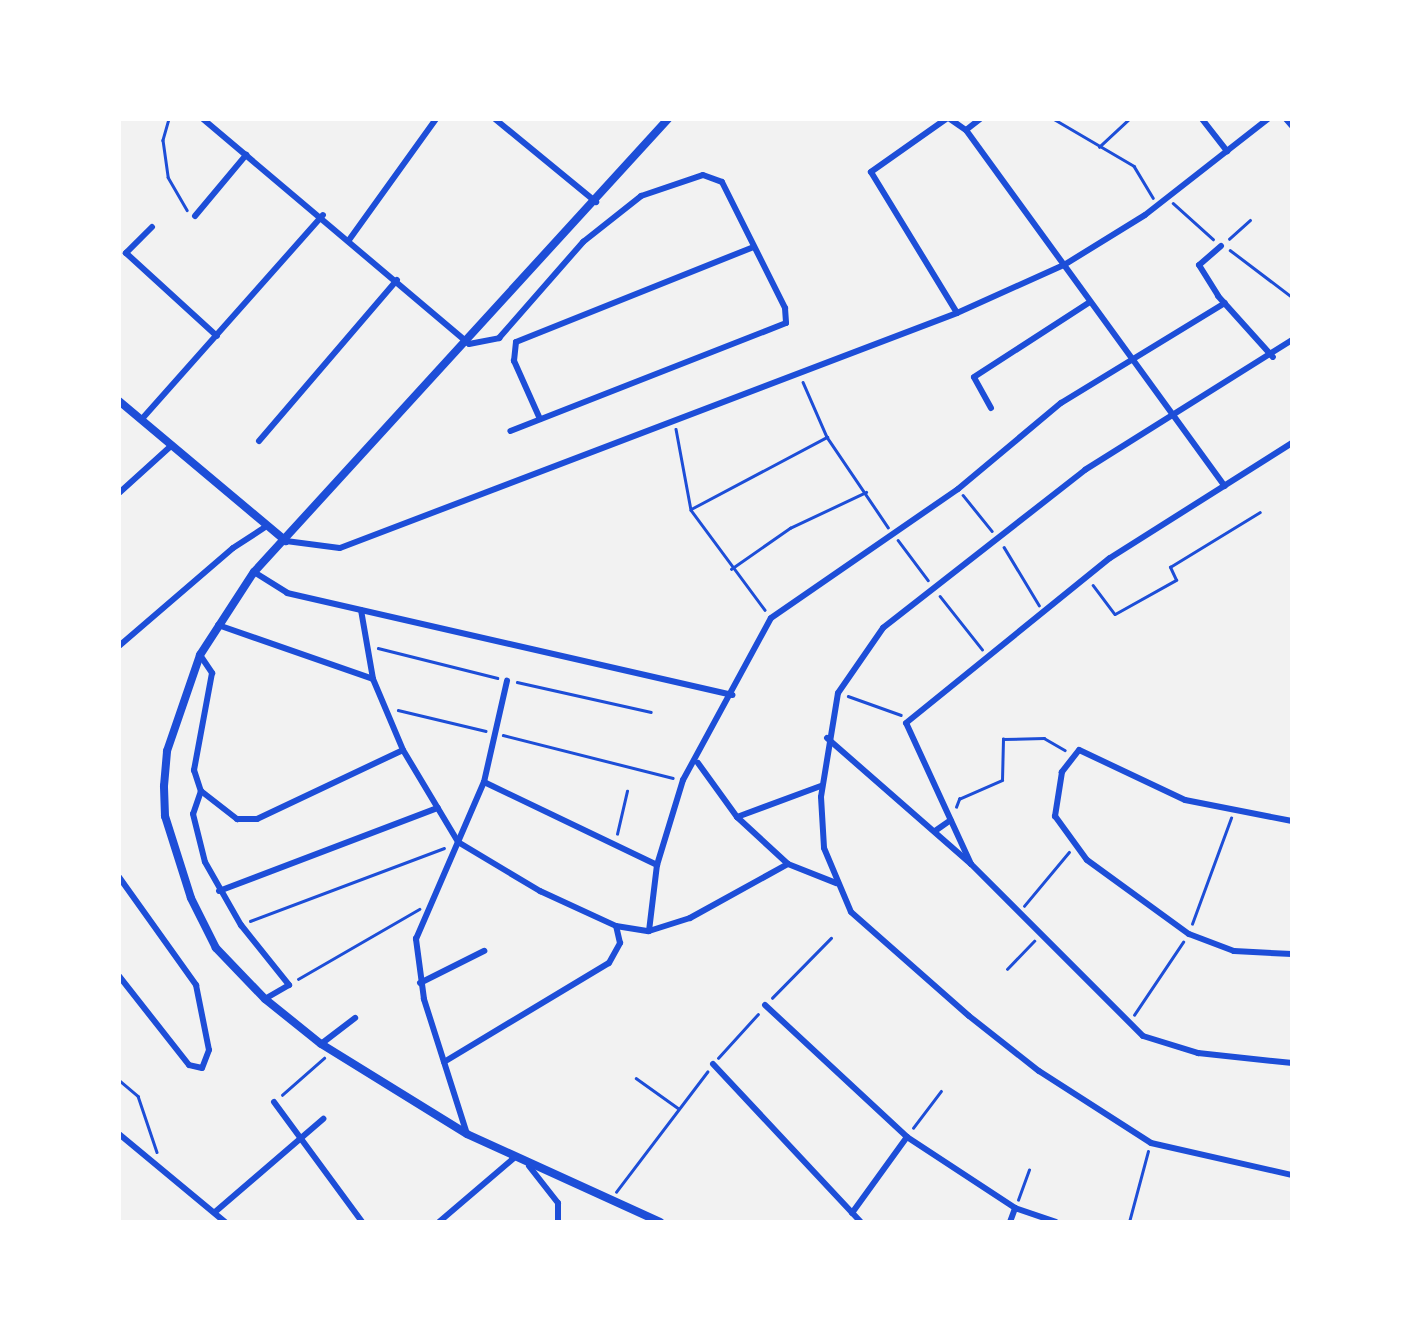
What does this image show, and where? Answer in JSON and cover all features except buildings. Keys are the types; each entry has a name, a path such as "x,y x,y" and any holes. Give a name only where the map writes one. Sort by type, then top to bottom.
{"street":[{"path":"203,119 323,215 469,344"},
{"path":"349,240 436,119"},
{"path":"495,119 597,202"},
{"path":"660,1222 612,1197 529,1166 467,1134 321,1044 265,999 216,947 191,898 166,816 167,751 200,655 217,624 254,572 469,344 668,119"},
{"path":"957,313 871,172 948,119 966,130 1225,486"},
{"path":"966,130 980,119"},
{"path":"1202,119 1227,151"},
{"path":"119,401 264,528 286,541 340,548 675,424 957,313 1064,265 1157,206 1268,119"},
{"path":"1286,119 1292,126"},
{"path":"195,216 246,155"},
{"path":"469,344 499,338 583,242 641,196 703,175 722,182 785,308 786,323 510,431"},
{"path":"141,420 323,215"},
{"path":"152,227 126,253 218,336"},
{"path":"1221,246 1199,265 1225,303 1273,357"},
{"path":"540,419 514,362 516,342 754,247"},
{"path":"260,441 264,432 397,280"},
{"path":"991,408 974,377 1090,302"},
{"path":"649,931 657,865 683,780 698,763 771,618 958,489 1061,403 1225,303"},
{"path":"1292,340 1273,357 1172,413 932,586 883,628 838,693 827,738 821,786 824,848 836,883 873,936 948,998 1039,1071 1151,1143 1292,1175"},
{"path":"971,864 906,723 1087,577 1292,443"},
{"path":"119,493 171,446"},
{"path":"119,646 233,548 264,528"},
{"path":"254,572 287,593 732,695"},
{"path":"361,610 373,680 404,750 458,842 565,905 616,926 649,931 690,918 788,864"},
{"path":"217,624 373,680"},
{"path":"200,655 212,673 193,757 201,792 193,814 219,891 241,925 289,985 265,999"},
{"path":"467,1134 420,983 416,939 484,782 506,681"},
{"path":"827,738 971,864 1143,1036 1198,1053 1292,1063"},
{"path":"201,792 237,819 257,819 404,750"},
{"path":"1292,821 1185,800 1079,750 1070,756 1062,772 1055,816 1087,860 1189,934 1234,951 1292,954"},
{"path":"698,763 737,817 788,864 836,883"},
{"path":"484,782 614,848 657,865"},
{"path":"737,817 821,786"},
{"path":"219,891 438,808"},
{"path":"935,831 951,820"},
{"path":"119,877 196,985 209,1050 202,1068 189,1065 119,976"},
{"path":"444,1062 609,963 620,943 616,926"},
{"path":"420,983 484,951"},
{"path":"765,1005 907,1137 1015,1208 1056,1222"},
{"path":"321,1044 355,1018"},
{"path":"713,1064 861,1222"},
{"path":"274,1102 362,1222"},
{"path":"215,1212 299,1135 323,1119"},
{"path":"119,1134 225,1222"},
{"path":"852,1213 907,1137"},
{"path":"439,1222 514,1158"},
{"path":"529,1166 558,1203 558,1222"},
{"path":"1010,1222 1015,1208"}],"path":[{"path":"169,119 163,140 167,177 177,202 195,216"},
{"path":"1054,119 1134,166 1157,206"},
{"path":"1099,147 1129,119"},
{"path":"1221,246 1250,220"},
{"path":"800,375 827,437 892,532 988,657"},
{"path":"675,424 691,510 731,569 771,618"},
{"path":"691,510 827,437"},
{"path":"958,489 999,538 1044,614"},
{"path":"731,569 790,527 866,492"},
{"path":"1087,577 1115,614 1176,580 1170,567 1260,512"},
{"path":"838,693 900,714 906,723"},
{"path":"385,707 683,780"},
{"path":"951,820 959,799 1002,780 1003,738 1057,741 1070,756"},
{"path":"614,848 626,791"},
{"path":"241,925 458,842"},
{"path":"1020,912 1076,844"},
{"path":"289,985 432,902"},
{"path":"1007,969 1040,934"},
{"path":"274,1102 332,1051"},
{"path":"612,1197 713,1064"},
{"path":"636,1078 678,1108"},
{"path":"119,1080 138,1096 163,1168"},
{"path":"907,1137 941,1091"},
{"path":"1129,1222 1151,1143"},
{"path":"1015,1208 1029,1170"}]}
